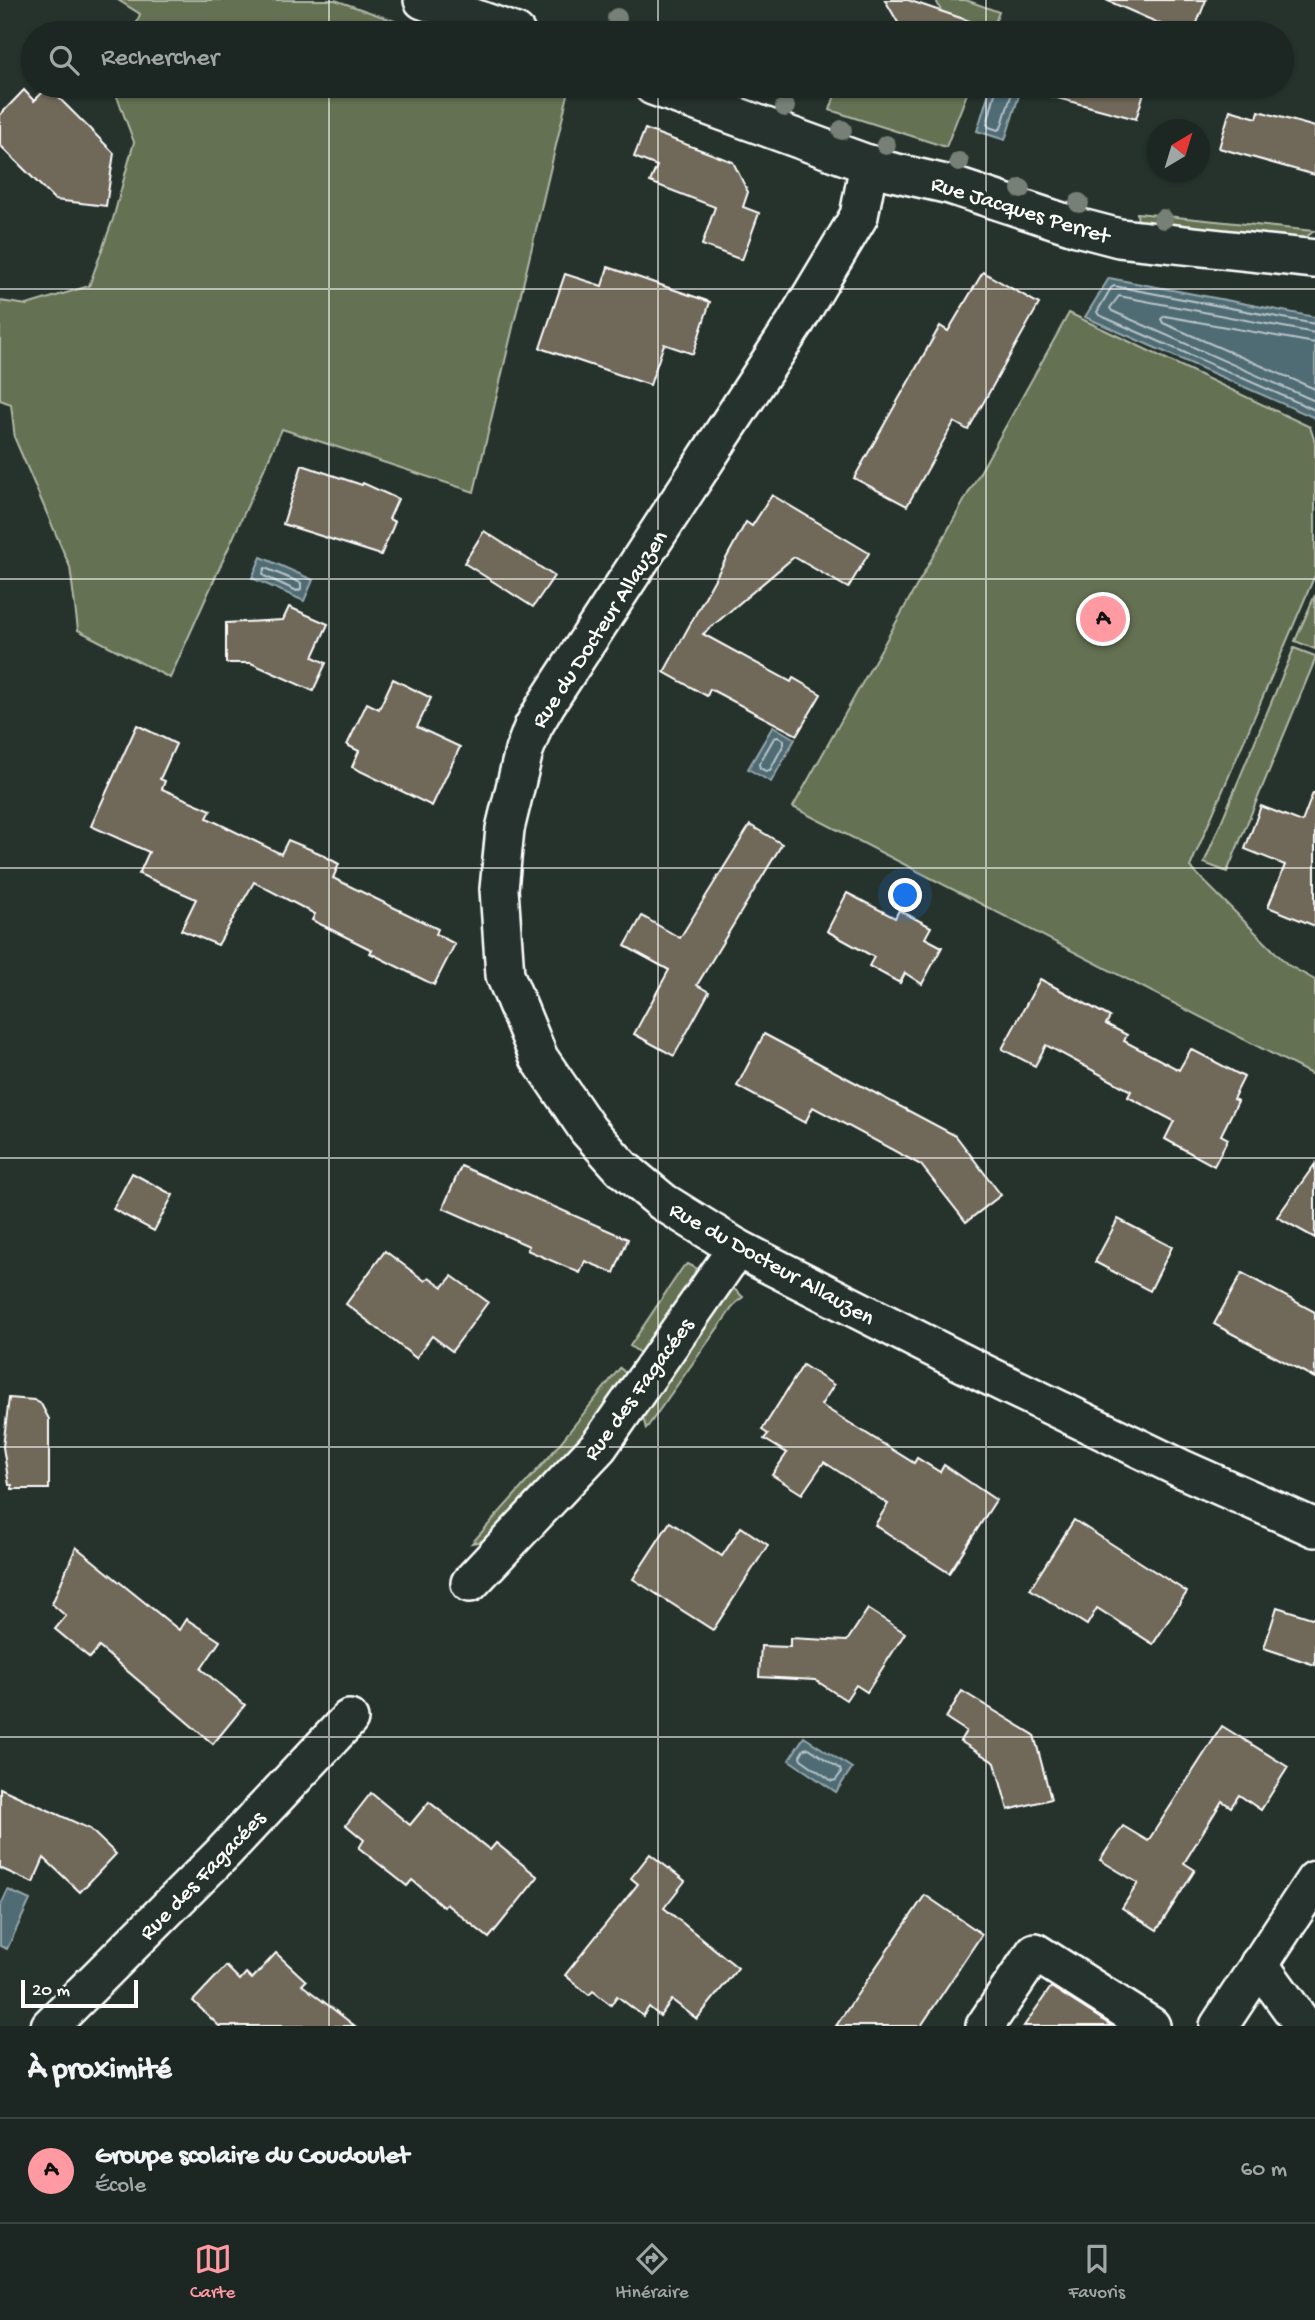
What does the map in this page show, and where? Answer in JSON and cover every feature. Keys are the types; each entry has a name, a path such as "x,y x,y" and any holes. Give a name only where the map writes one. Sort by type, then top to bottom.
{"street":[{"path":"424,0 483,21"},
{"path":"686,98 881,168"},
{"name":"Rue Jacques Perret","path":"881,168 950,186 1119,238 1315,259"},
{"name":"Rue du Docteur Allauzen","path":"881,168 859,216 795,323 533,727 524,751 505,830 499,888 505,975 539,1058 588,1130 622,1168 663,1202 737,1248 983,1373 1182,1469 1315,1528"},
{"name":"Rue des Fagacées","path":"470,1583 598,1446 737,1248"},
{"name":"Rue des Fagacées","path":"50,2026 223,1853 349,1719"},
{"path":"1219,2026 1315,1880"},
{"path":"985,2026 1035,1952 1151,2026"},
{"path":"1259,1964 1304,2026"}],"green space":[{"path":"118,0 335,0 395,21 137,21 140,14"},
{"path":"936,0 966,0 999,12 996,21 946,21"},
{"path":"118,98 567,98 474,492 282,429 170,678 78,630 70,567 15,439 11,404 0,400 0,301 27,305 89,286 113,219 134,142"},
{"path":"834,98 965,98 946,147 830,110"},
{"path":"1137,213 1314,231 1304,239 1138,224"},
{"path":"1069,313 1310,427 1315,442 1315,575 1190,867 1288,965 1315,980 1315,1076 793,807"},
{"path":"1315,595 1315,649 1295,641"},
{"path":"1294,648 1315,656 1315,660 1227,872 1204,863"},
{"path":"688,1264 696,1268 690,1285 643,1355 630,1346 683,1267"},
{"path":"733,1288 743,1297 735,1304 646,1429 642,1413 722,1295"},
{"path":"620,1368 628,1375 571,1453 489,1540 472,1543 548,1458"}],"water":[{"path":"987,98 1018,98 1005,140 977,131"},
{"path":"1109,278 1315,317 1315,418 1085,317"},
{"path":"261,557 313,580 304,601 252,578"},
{"path":"773,726 795,739 771,782 748,769"},
{"path":"804,1737 852,1768 836,1792 789,1760"},
{"path":"8,1890 30,1900 7,1949 0,1946 0,1907"}],"building":[{"path":"885,0 908,0 970,21 897,21"},
{"path":"1106,0 1206,0 1198,21 1154,21"},
{"path":"21,93 21,98 31,98 34,101 37,98 59,98 114,153 106,206 55,200 0,145 0,115"},
{"path":"1057,98 1142,98 1136,119"},
{"path":"1230,110 1257,118 1259,111 1315,127 1315,175 1219,148"},
{"path":"645,129 733,162 748,192 743,207 759,213 742,260 702,245 715,207 650,182 657,166 634,157"},
{"path":"608,267 710,302 693,354 664,344 650,385 540,348 565,274 602,286"},
{"path":"983,272 1039,304 968,430 954,422 907,506 854,478 940,326 948,331"},
{"path":"302,465 362,485 363,483 398,499 389,519 395,522 381,555 283,524"},
{"path":"772,495 869,553 848,588 794,557 703,634 791,682 793,678 821,694 797,735 710,689 707,696 664,672 746,522 752,526"},
{"path":"484,531 554,576 533,607 464,563"},
{"path":"289,607 328,624 313,657 326,663 313,691 251,663 226,663 226,623 283,620"},
{"path":"393,679 431,698 417,727 460,747 432,806 352,767 359,751 347,745 367,703 379,709"},
{"path":"137,725 176,744 160,779 165,781 162,789 211,810 207,818 281,854 288,840 319,853 339,864 333,878 438,929 436,934 455,944 434,985 312,920 315,914 254,882 218,945 181,930 196,899 139,874 149,852 91,826"},
{"path":"1313,793 1315,926 1268,907 1285,865 1245,849 1261,806 1302,822"},
{"path":"750,825 782,844 697,985 709,992 674,1056 634,1034 669,970 625,946 642,916 680,938"},
{"path":"847,893 895,918 899,910 931,927 925,938 942,947 922,984 905,973 900,983 869,966 874,957 827,931"},
{"path":"1040,979 1110,1017 1106,1024 1127,1035 1124,1041 1179,1070 1191,1049 1244,1077 1233,1099 1238,1101 1221,1135 1228,1139 1214,1166 1165,1139 1174,1121 1128,1097 1131,1091 1046,1045 1035,1066 1002,1049"},
{"path":"764,1034 956,1136 1001,1195 966,1222 921,1165 813,1107 805,1123 737,1086"},
{"path":"1315,1164 1315,1238 1277,1217"},
{"path":"461,1166 628,1239 614,1273 585,1261 580,1273 527,1250 529,1246 443,1208"},
{"path":"132,1173 173,1195 154,1231 113,1209"},
{"path":"1118,1219 1172,1247 1150,1291 1095,1262"},
{"path":"385,1251 425,1281 429,1277 443,1287 452,1276 488,1302 452,1351 432,1336 416,1358 346,1304"},
{"path":"1242,1273 1315,1312 1315,1378 1214,1324"},
{"path":"803,1365 834,1385 821,1405 914,1463 917,1458 940,1472 944,1465 996,1500 949,1573 875,1525 888,1504 824,1462 802,1494 772,1475 787,1453 764,1439 768,1434 762,1430"},
{"path":"9,1398 34,1400 41,1404 49,1419 49,1489 12,1489 12,1485 9,1485 3,1447"},
{"path":"1074,1520 1187,1592 1153,1644 1097,1608 1087,1625 1030,1589"},
{"path":"670,1522 722,1556 741,1527 768,1545 713,1630 633,1579"},
{"path":"76,1547 179,1630 186,1619 220,1641 201,1669 245,1705 213,1744 99,1647 90,1658 55,1629 66,1616 52,1604"},
{"path":"1277,1607 1315,1619 1315,1665 1264,1648"},
{"path":"868,1609 905,1633 867,1692 856,1685 846,1700 815,1680 759,1677 761,1646 790,1647 790,1638 847,1641"},
{"path":"962,1691 1034,1735 1051,1799 1008,1810 995,1763 960,1741 966,1731 946,1718"},
{"path":"1222,1726 1288,1767 1261,1810 1239,1795 1231,1807 1222,1801 1184,1863 1195,1870 1157,1930 1122,1908 1138,1883 1100,1860 1123,1826 1148,1841"},
{"path":"0,1788 90,1829 116,1854 80,1892 44,1858 33,1883 0,1868"},
{"path":"371,1793 410,1825 429,1802 490,1850 496,1843 538,1877 489,1938 446,1904 444,1907 412,1880 407,1886 359,1848 364,1840 346,1825"},
{"path":"650,1854 685,1881 664,1908 738,1968 697,2019 672,2000 660,2016 649,2007 643,2016 617,1996 611,2005 593,1991 589,1995 565,1975 638,1884 631,1878"},
{"path":"925,1895 982,1934 921,2026 836,2026"},
{"path":"276,1953 306,1981 302,1985 355,2026 219,2026 193,2001 226,1966 240,1980 246,1973 252,1979"},
{"path":"1051,1987 1112,2026 1024,2026"}],"place":[{"name":"Groupe scolaire du Coudoulet","path":"1103,619"}]}
